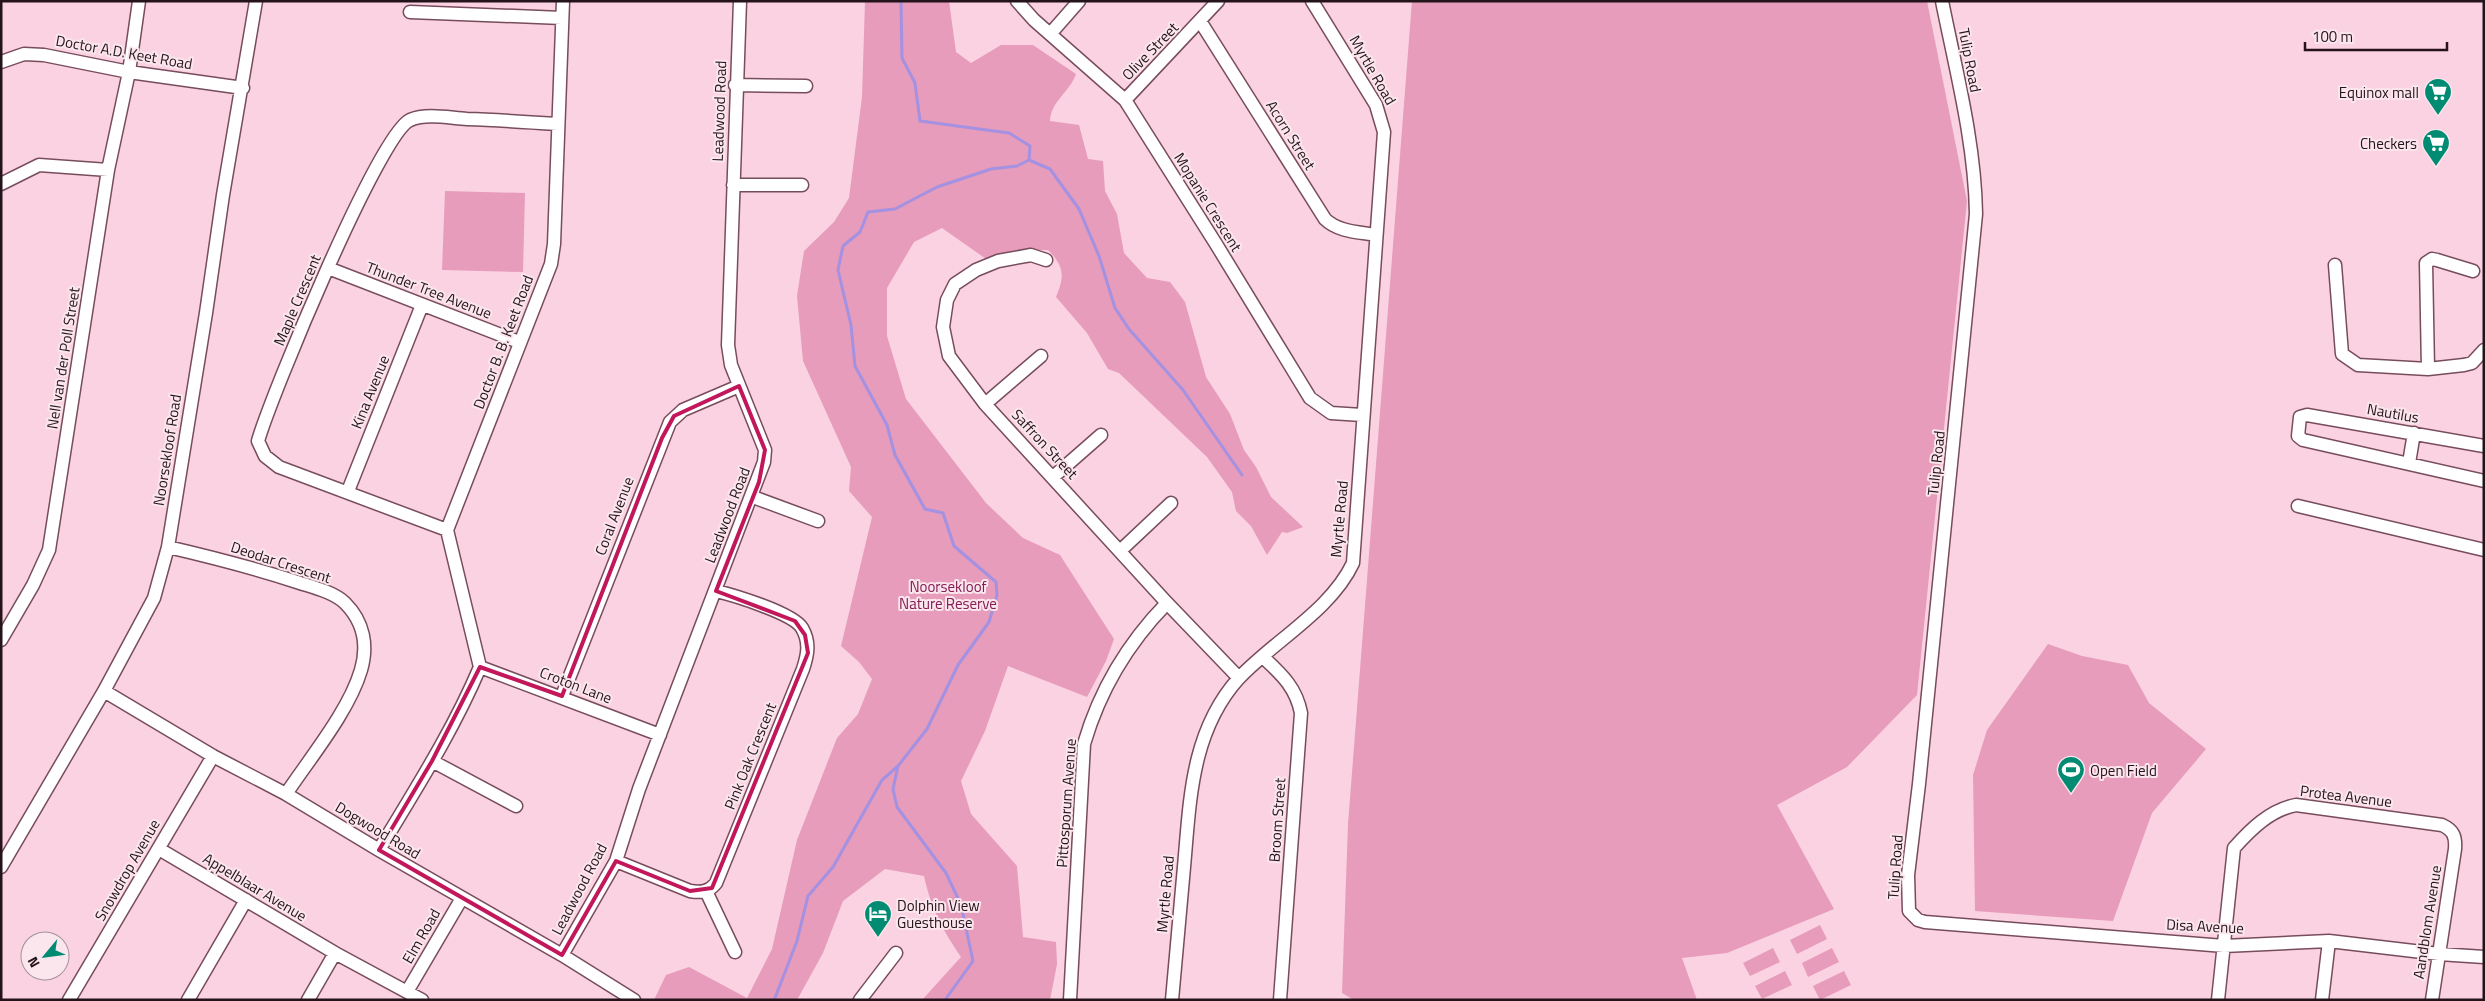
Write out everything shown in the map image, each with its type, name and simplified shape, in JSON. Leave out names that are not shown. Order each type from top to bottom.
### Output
[{"type":"street","name":"Nell van der Poll Street","points":[[1,640],[33,585],[49,550],[108,170],[129,72],[139,1]]},
{"type":"street","name":"Noorsekloof Road","points":[[1,867],[104,691],[154,598],[168,547],[205,322],[223,195],[243,88],[256,1]]},
{"type":"street","name":"Doctor B. B. Keet Road","points":[[447,530],[551,264],[554,244],[563,1]]},
{"type":"street","name":"Leadwood Road","points":[[562,955],[616,861],[639,789],[764,462],[765,450],[738,386],[731,365],[728,345],[735,85],[740,1]]},
{"type":"street","name":"Mopanie Crescent","points":[[1017,1],[1028,15],[1051,33],[1125,100],[1216,244],[1305,392],[1316,404],[1331,413],[1362,415]]},
{"type":"street","points":[[1051,33],[1079,1]]},
{"type":"street","name":"Olive Street","points":[[1125,100],[1218,1]]},
{"type":"street","name":"Myrtle Road","points":[[1172,1000],[1192,779],[1201,743],[1217,708],[1239,678],[1339,587],[1353,563],[1384,124],[1376,105],[1312,1]]},
{"type":"street","name":"Tulip Road","points":[[1924,922],[1918,920],[1909,911],[1908,875],[1920,777],[1976,214],[1976,187],[1945,2]]},
{"type":"street","points":[[410,12],[562,18]]},
{"type":"street","name":"Acorn Street","points":[[1200,21],[1325,220],[1332,226],[1341,229],[1376,235]]},
{"type":"street","name":"Doctor A.D. Keet Road","points":[[1,62],[24,54],[44,54],[129,72],[243,88]]},
{"type":"street","points":[[735,85],[806,86]]},
{"type":"street","name":"Maple Crescent","points":[[447,530],[272,463],[259,449],[258,441],[328,268],[390,143],[405,124],[416,119],[432,117],[558,124]]},
{"type":"street","points":[[1,184],[39,165],[108,170]]},
{"type":"street","points":[[732,186],[802,185]]},
{"type":"street","name":"Saffron Street","points":[[1046,260],[1031,255],[998,261],[976,270],[955,284],[947,300],[943,327],[949,356],[985,404],[1121,550],[1167,603],[1239,678]]},
{"type":"street","points":[[2428,369],[2426,263],[2432,259],[2473,271]]},
{"type":"street","points":[[2335,266],[2342,354],[2358,365],[2428,369],[2464,365],[2472,363],[2484,350]]},
{"type":"street","name":"Thunder Tree Avenue","points":[[328,268],[519,342]]},
{"type":"street","name":"Kina Avenue","points":[[348,491],[422,305]]},
{"type":"street","points":[[985,404],[1040,356]]},
{"type":"street","name":"Coral Avenue","points":[[562,696],[670,422],[682,410],[738,386]]},
{"type":"street","name":"Nautilus","points":[[2409,463],[2303,440],[2298,436],[2300,419],[2303,415],[2307,415],[2484,446]]},
{"type":"street","points":[[2414,434],[2409,463],[2484,481]]},
{"type":"street","points":[[1053,477],[1101,435]]},
{"type":"street","points":[[752,497],[818,521]]},
{"type":"street","points":[[1121,550],[1171,503]]},
{"type":"street","points":[[2298,506],[2484,550]]},
{"type":"street","points":[[379,850],[468,696],[480,667],[447,530]]},
{"type":"street","name":"Deodar Crescent","points":[[168,547],[245,565],[319,589],[344,602],[356,616],[364,635],[364,654],[360,672],[348,702],[286,794]]},
{"type":"street","name":"Pink Oak Crescent","points":[[706,891],[716,883],[803,670],[808,653],[805,634],[795,621],[749,600],[716,591]]},
{"type":"street","name":"Pittosporum Avenue","points":[[1070,1000],[1084,744],[1092,715],[1124,654],[1145,625],[1167,603]]},
{"type":"street","name":"Broom Street","points":[[1263,657],[1286,679],[1295,692],[1301,713],[1280,1000]]},
{"type":"street","name":"Croton Lane","points":[[480,667],[562,696],[660,735]]},
{"type":"street","name":"Dogwood Road","points":[[104,691],[213,756],[286,794],[379,850],[562,955],[634,1000]]},
{"type":"street","name":"Snowdrop Avenue","points":[[69,1000],[213,756]]},
{"type":"street","points":[[432,761],[516,806]]},
{"type":"street","name":"Protea Avenue","points":[[2218,1000],[2234,848],[2265,818],[2284,807],[2308,806],[2442,825],[2453,832],[2456,849]]},
{"type":"street","name":"Appelblaar Avenue","points":[[159,849],[335,953],[408,990],[422,1000]]},
{"type":"street","name":"Aandblom Avenue","points":[[2432,1000],[2456,849]]},
{"type":"street","points":[[616,861],[690,891],[706,891],[735,952]]},
{"type":"street","name":"Elm Road","points":[[408,990],[462,898]]},
{"type":"street","points":[[188,1000],[246,900]]},
{"type":"street","name":"Disa Avenue","points":[[1924,922],[2224,946],[2329,942],[2484,957]]},
{"type":"street","points":[[2322,1000],[2329,942]]},
{"type":"street","points":[[308,1000],[335,953]]},
{"type":"street","points":[[860,1000],[896,953]]},
{"type":"highlighted area","points":[[739,386],[765,450],[759,482],[716,591],[795,621],[805,635],[808,653],[712,888],[690,891],[616,861],[562,955],[379,850],[432,761],[480,667],[562,696],[662,438],[674,416]]},
{"type":"green space","name":"Noorsekloof Nature Reserve","points":[[865,1],[949,1],[956,52],[971,63],[1001,45],[1033,45],[1076,74],[1069,87],[1057,102],[1050,121],[1079,125],[1088,159],[1103,161],[1105,191],[1117,214],[1124,253],[1147,278],[1170,282],[1185,302],[1206,377],[1230,414],[1244,450],[1256,467],[1271,497],[1303,527],[1287,533],[1282,532],[1267,555],[1251,526],[1236,511],[1232,492],[1207,457],[1119,373],[1108,369],[1087,333],[1056,297],[1062,277],[1060,266],[1048,250],[1029,250],[989,261],[942,228],[914,242],[887,288],[887,336],[906,399],[986,503],[1023,538],[1060,555],[1114,639],[1106,661],[1087,697],[1008,666],[985,731],[961,781],[971,814],[1017,866],[1023,937],[1056,942],[1057,964],[1050,1000],[922,1000],[961,957],[938,918],[924,876],[885,869],[843,901],[823,953],[797,1000],[654,1000],[666,975],[689,967],[747,998],[772,949],[797,840],[837,738],[858,714],[872,679],[859,662],[841,646],[872,517],[849,491],[851,467],[803,361],[797,296],[804,251],[834,222],[849,198],[862,97]]},
{"type":"green space","points":[[1412,1],[1927,1],[1967,201],[1917,695],[1847,767],[1777,805],[1834,909],[1727,953],[1682,958],[1697,1000],[1354,1000],[1342,993],[1348,824]]},
{"type":"green space","points":[[445,191],[525,193],[523,272],[442,270]]},
{"type":"green space","name":"Open Field","points":[[2048,644],[2082,656],[2128,665],[2149,703],[2206,749],[2152,813],[2113,921],[1975,911],[1973,775],[1987,730]]},
{"type":"green space","points":[[1820,925],[1827,939],[1797,954],[1790,940]]},
{"type":"green space","points":[[1773,948],[1780,962],[1750,976],[1743,963]]},
{"type":"green space","points":[[1832,948],[1839,962],[1808,977],[1802,963]]},
{"type":"green space","points":[[1785,971],[1792,985],[1762,999],[1755,986]]},
{"type":"green space","points":[[1844,971],[1851,985],[1820,1000],[1813,986]]},
{"type":"waterway","points":[[901,1],[902,58],[915,83],[920,121],[1009,133],[1030,146],[1029,160],[1017,166],[991,169],[937,187],[895,209],[868,212],[860,232],[843,246],[838,270],[851,325],[855,366],[887,425],[895,455],[925,509],[943,513],[954,546],[996,582],[997,595],[989,622],[958,665],[927,729],[898,766],[893,789],[897,807],[946,873],[961,905],[973,961],[945,1000]]},
{"type":"waterway","points":[[1029,160],[1050,169],[1079,209],[1099,256],[1115,308],[1129,329],[1183,390],[1242,475]]},
{"type":"waterway","points":[[775,998],[797,941],[808,896],[833,867],[882,780],[898,766]]},
{"type":"place","name":"Equinox mall","points":[[2438,116]]},
{"type":"place","name":"Checkers","points":[[2436,167]]},
{"type":"place","name":"Open Field","points":[[2071,794]]},
{"type":"place","name":"Dolphin View Guesthouse","points":[[878,938]]}]
